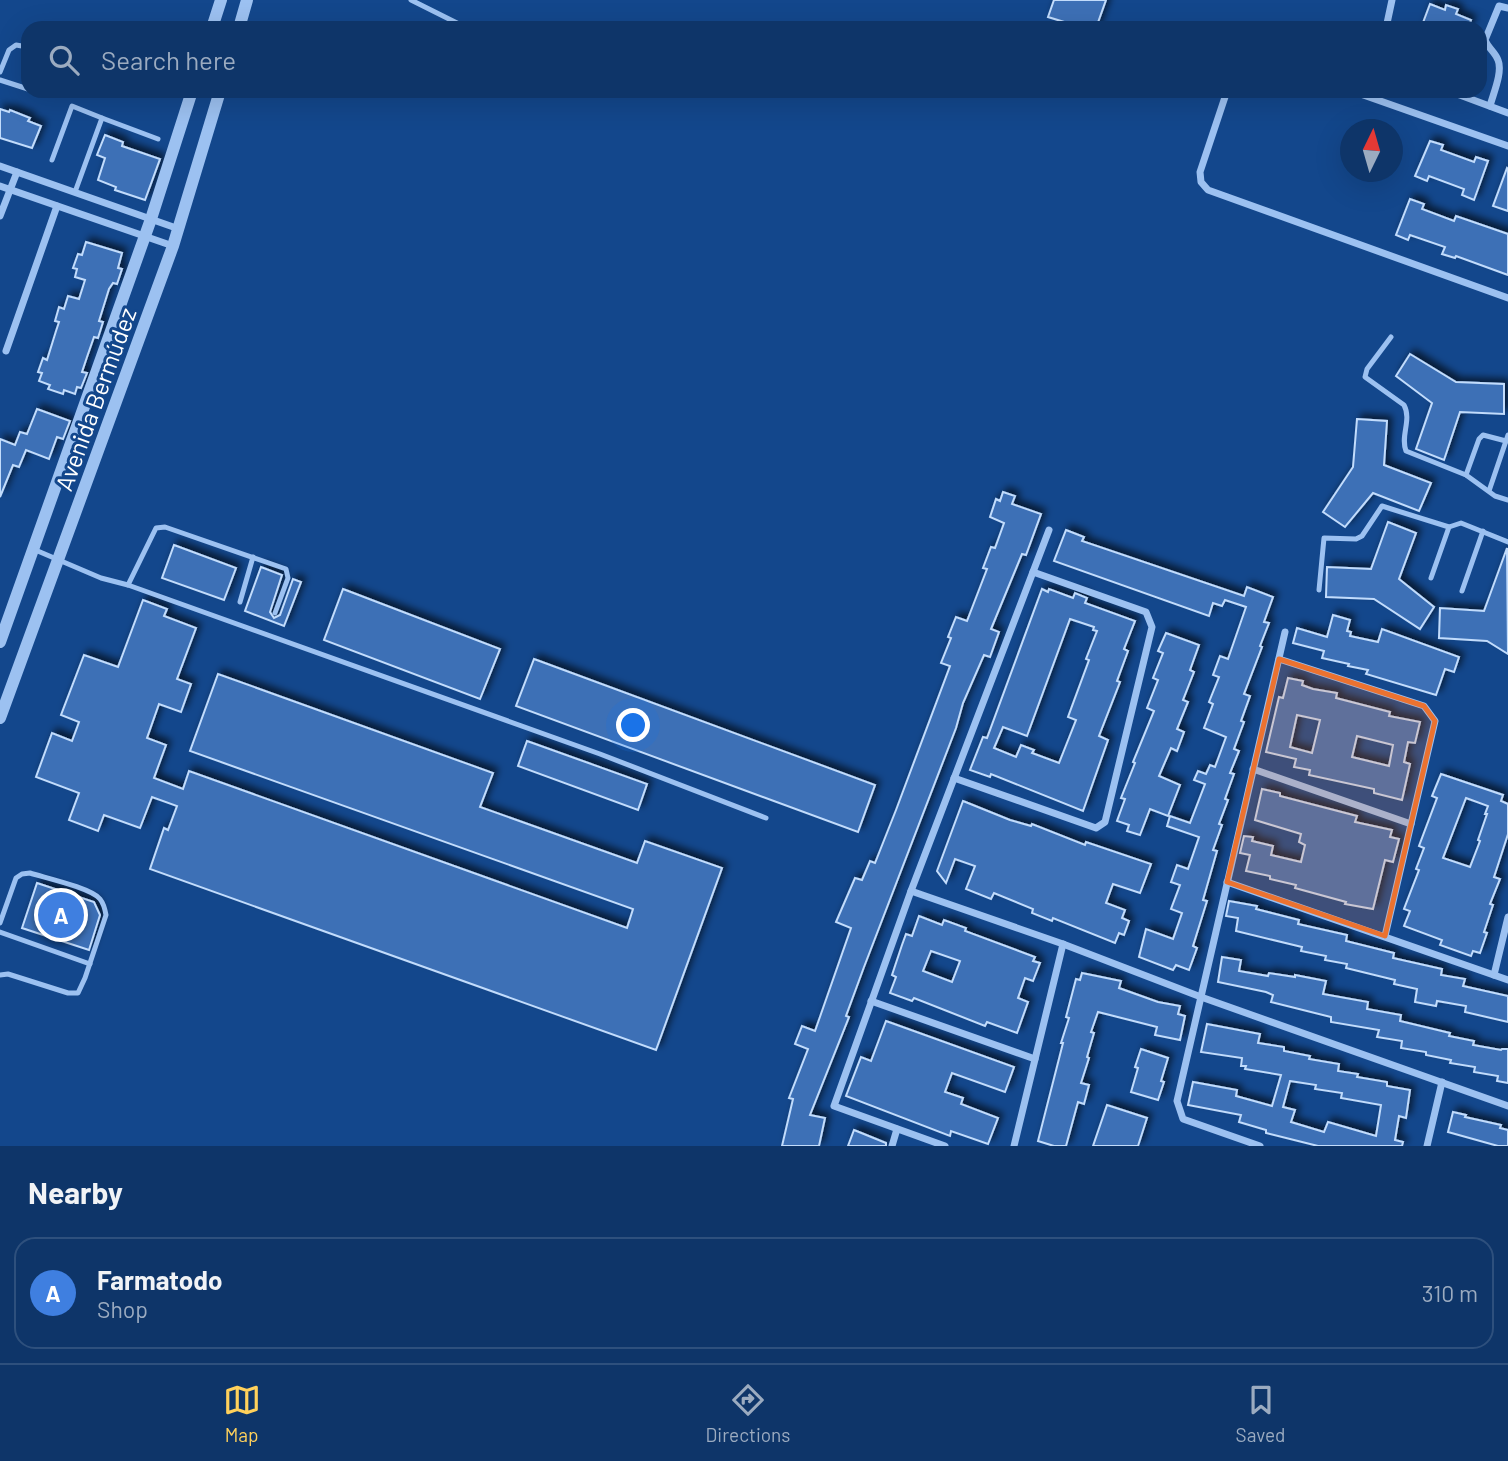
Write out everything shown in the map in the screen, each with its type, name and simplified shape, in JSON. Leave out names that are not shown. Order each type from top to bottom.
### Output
[{"type":"street","points":[[214,21],[221,0]]},
{"type":"street","points":[[241,21],[247,0]]},
{"type":"street","points":[[1388,21],[1392,0]]},
{"type":"street","points":[[1487,35],[1499,6],[1508,9]]},
{"type":"street","points":[[1487,45],[1497,58],[1499,67],[1490,106]]},
{"type":"street","name":"Avenida Bermúdez","points":[[0,642],[151,219],[190,98]]},
{"type":"street","name":"Avenida Bermúdez","points":[[0,718],[179,229],[218,98]]},
{"type":"street","points":[[1225,98],[1200,173],[1208,190],[1508,298]]},
{"type":"street","points":[[1382,98],[1508,146]]},
{"type":"street","points":[[1468,98],[1508,113]]},
{"type":"street","points":[[0,166],[179,229]]},
{"type":"street","points":[[0,216],[17,172]]},
{"type":"street","points":[[0,186],[173,246]]},
{"type":"street","points":[[6,351],[57,206]]},
{"type":"street","points":[[945,1146],[834,1106],[911,891],[1049,530]]},
{"type":"street","points":[[954,778],[1097,828],[1105,822],[1152,627],[1146,612],[1033,572]]},
{"type":"street","points":[[1260,1146],[1183,1119],[1177,1101],[1284,632]]},
{"type":"street","points":[[1279,659],[1424,706],[1435,721],[1385,936]]},
{"type":"street","points":[[1253,769],[1411,824]]},
{"type":"street","points":[[1227,882],[1508,981]]},
{"type":"street","points":[[911,891],[1508,1105]]},
{"type":"street","points":[[1494,975],[1508,917]]},
{"type":"street","points":[[1014,1146],[1063,944]]},
{"type":"street","points":[[871,1001],[1035,1059]]},
{"type":"street","points":[[1427,1146],[1442,1082]]},
{"type":"street","points":[[892,1146],[897,1129]]},
{"type":"lane","points":[[411,0],[453,21]]},
{"type":"lane","points":[[0,72],[9,50],[16,45],[21,46]]},
{"type":"lane","points":[[0,80],[21,87]]},
{"type":"lane","points":[[52,160],[72,106],[158,139]]},
{"type":"lane","points":[[75,192],[102,118]]},
{"type":"lane","points":[[1391,337],[1367,369],[1365,377],[1404,405],[1408,412],[1404,444],[1406,451],[1466,475],[1508,500]]},
{"type":"lane","points":[[1466,475],[1479,439],[1483,435],[1507,438],[1489,491]]},
{"type":"lane","points":[[1319,590],[1324,538],[1356,539],[1363,536],[1382,506],[1449,527],[1461,523],[1508,541]]},
{"type":"lane","points":[[128,584],[156,528],[165,527],[288,571],[275,613]]},
{"type":"lane","points":[[1431,578],[1449,527]]},
{"type":"lane","points":[[1462,591],[1483,531]]},
{"type":"lane","points":[[33,549],[100,578],[128,584],[600,754],[766,818]]},
{"type":"lane","points":[[240,602],[253,558]]},
{"type":"lane","points":[[0,923],[16,878],[30,873],[99,897],[106,915],[81,990],[75,994],[8,974],[0,976]]},
{"type":"lane","points":[[0,932],[90,964]]},
{"type":"highlighted area","points":[[1279,659],[1424,706],[1435,721],[1385,936],[1227,882]]},
{"type":"building","points":[[1054,0],[1106,0],[1098,21],[1061,21],[1048,17]]},
{"type":"building","points":[[1430,4],[1445,10],[1446,5],[1458,9],[1456,14],[1471,20],[1471,21],[1424,21]]},
{"type":"building","points":[[0,109],[30,118],[28,121],[41,126],[32,148],[0,138]]},
{"type":"building","points":[[105,135],[123,142],[122,146],[160,159],[145,200],[115,190],[116,187],[98,180],[105,158],[97,155]]},
{"type":"building","points":[[1430,141],[1443,145],[1441,150],[1474,162],[1476,157],[1488,161],[1474,200],[1462,195],[1464,189],[1429,176],[1427,181],[1415,176]]},
{"type":"building","points":[[1508,169],[1508,211],[1493,206]]},
{"type":"building","points":[[1410,199],[1424,204],[1422,209],[1454,221],[1456,216],[1508,234],[1508,275],[1456,256],[1455,258],[1442,254],[1445,247],[1410,235],[1408,240],[1396,235]]},
{"type":"building","points":[[86,242],[122,253],[118,268],[122,269],[117,284],[113,283],[109,289],[99,321],[103,322],[98,338],[94,337],[82,372],[87,373],[81,388],[77,387],[75,394],[64,390],[63,394],[48,389],[50,385],[39,381],[42,373],[38,372],[43,358],[47,360],[59,322],[55,321],[59,307],[64,309],[68,296],[79,299],[85,280],[75,277],[77,269],[73,268],[78,254],[82,255]]},
{"type":"building","points":[[1410,354],[1456,382],[1504,384],[1504,414],[1460,412],[1444,460],[1416,449],[1432,403],[1396,376]]},
{"type":"building","points":[[37,409],[70,421],[63,439],[57,437],[49,459],[26,450],[19,467],[13,465],[0,497],[0,439],[15,445],[20,432],[27,434]]},
{"type":"building","points":[[1357,419],[1387,421],[1384,465],[1431,483],[1419,511],[1373,493],[1345,527],[1323,512],[1353,467]]},
{"type":"building","points":[[1003,492],[1015,496],[1012,504],[1041,514],[1026,555],[1022,554],[991,629],[999,632],[990,657],[984,655],[963,703],[956,728],[846,1016],[849,1017],[810,1115],[825,1118],[819,1146],[782,1146],[793,1099],[789,1098],[808,1049],[795,1044],[802,1026],[815,1031],[851,928],[836,922],[855,878],[862,880],[870,861],[875,863],[896,810],[950,666],[941,663],[951,638],[948,637],[956,617],[967,621],[987,569],[983,568],[991,547],[995,548],[1004,523],[990,517],[996,499],[1000,501]]},
{"type":"building","points":[[1388,522],[1416,533],[1399,579],[1434,607],[1420,629],[1374,599],[1326,597],[1327,567],[1371,569]]},
{"type":"building","points":[[1066,530],[1084,537],[1082,541],[1244,596],[1247,587],[1273,597],[1264,622],[1269,623],[1260,646],[1262,647],[1244,694],[1250,696],[1234,749],[1239,751],[1230,773],[1234,774],[1213,850],[1217,851],[1203,900],[1207,901],[1193,946],[1197,948],[1189,970],[1176,965],[1173,970],[1139,957],[1146,929],[1173,939],[1182,913],[1171,909],[1180,885],[1171,882],[1177,865],[1188,869],[1199,837],[1167,826],[1170,816],[1190,823],[1205,784],[1194,780],[1198,771],[1206,774],[1210,765],[1215,767],[1226,737],[1204,728],[1213,704],[1209,702],[1219,677],[1213,675],[1220,656],[1228,659],[1246,607],[1225,600],[1222,606],[1213,603],[1209,616],[1054,561]]},
{"type":"building","points":[[174,545],[236,568],[224,600],[162,578]]},
{"type":"building","points":[[1507,548],[1508,654],[1487,641],[1439,638],[1440,608],[1484,611]]},
{"type":"building","points":[[261,567],[282,575],[270,612],[274,618],[280,615],[293,579],[301,582],[284,626],[245,611]]},
{"type":"building","points":[[343,589],[500,649],[480,699],[324,640]]},
{"type":"building","points":[[1042,589],[1073,598],[1075,593],[1087,598],[1085,603],[1135,621],[1124,649],[1128,651],[1117,681],[1120,682],[1099,736],[1108,740],[1083,811],[991,774],[990,777],[970,770],[983,737],[987,738]],"holes":[[[1070,619],[1094,627],[1093,630],[1097,631],[1086,659],[1089,660],[1068,717],[1076,720],[1059,763],[1032,753],[1034,750],[1021,745],[1016,757],[994,748],[1003,727],[1027,736]]]},
{"type":"building","points":[[143,600],[167,609],[164,616],[196,628],[177,679],[191,684],[181,712],[159,704],[147,738],[166,745],[154,778],[183,789],[189,771],[627,928],[633,909],[190,751],[218,674],[493,773],[480,807],[637,863],[645,841],[722,868],[656,1050],[150,869],[164,828],[168,830],[177,806],[152,797],[140,828],[104,815],[98,831],[69,820],[79,793],[36,777],[52,733],[72,741],[79,722],[61,715],[84,655],[118,667]]},
{"type":"building","points":[[1333,615],[1350,620],[1347,631],[1351,632],[1350,636],[1378,642],[1382,629],[1459,657],[1454,672],[1445,669],[1436,695],[1366,674],[1368,670],[1322,658],[1324,651],[1293,643],[1297,628],[1327,637]]},
{"type":"building","points":[[1166,633],[1199,645],[1190,670],[1194,672],[1183,700],[1188,702],[1177,729],[1184,732],[1177,751],[1171,748],[1159,776],[1180,785],[1168,816],[1150,809],[1140,835],[1127,831],[1129,825],[1117,821],[1125,799],[1121,798],[1135,763],[1133,762],[1154,711],[1147,708],[1158,680],[1153,678],[1163,653],[1158,651]]},
{"type":"building","points":[[534,659],[875,785],[858,832],[516,706]]},
{"type":"building","points":[[1288,678],[1303,681],[1302,685],[1313,689],[1337,693],[1336,698],[1390,712],[1389,716],[1420,722],[1415,743],[1408,742],[1404,762],[1410,764],[1402,800],[1374,793],[1374,789],[1309,775],[1310,770],[1294,767],[1296,759],[1266,752],[1279,697],[1283,698]],"holes":[[[1297,715],[1320,720],[1312,753],[1290,747]],[[1357,736],[1393,745],[1389,766],[1352,757]]]},
{"type":"building","points":[[527,741],[647,784],[638,810],[518,766]]},
{"type":"building","points":[[1441,774],[1503,795],[1501,801],[1508,804],[1508,834],[1494,877],[1500,879],[1490,904],[1493,905],[1484,932],[1487,933],[1480,953],[1473,951],[1471,956],[1440,945],[1442,940],[1404,926],[1410,911],[1404,909],[1419,870],[1416,869],[1424,848],[1419,846],[1437,798],[1432,796]],"holes":[[[1466,798],[1488,806],[1478,840],[1480,841],[1470,867],[1443,858]]]},
{"type":"building","points":[[1262,789],[1357,816],[1355,822],[1392,830],[1390,837],[1399,839],[1393,862],[1385,860],[1373,909],[1345,904],[1346,902],[1295,888],[1296,885],[1270,879],[1270,876],[1246,871],[1250,855],[1240,853],[1244,836],[1253,837],[1252,841],[1273,846],[1271,855],[1301,862],[1305,845],[1299,842],[1301,834],[1255,820]]},
{"type":"building","points":[[963,801],[1010,820],[1031,826],[1032,824],[1085,845],[1086,842],[1151,864],[1140,893],[1113,884],[1106,903],[1125,910],[1122,918],[1129,921],[1124,935],[1119,933],[1115,943],[1053,918],[1052,921],[1032,913],[1033,909],[994,893],[991,899],[966,889],[975,866],[955,859],[946,883],[937,871]]},
{"type":"building","points":[[37,883],[94,902],[100,915],[89,950],[22,928]]},
{"type":"building","points":[[1229,901],[1257,906],[1256,909],[1299,920],[1298,924],[1347,935],[1346,941],[1394,953],[1393,958],[1442,969],[1441,975],[1465,979],[1463,986],[1508,996],[1508,1022],[1465,1012],[1466,1006],[1437,1001],[1436,1006],[1415,1002],[1417,989],[1394,984],[1395,980],[1346,968],[1347,964],[1325,960],[1326,956],[1301,951],[1302,947],[1236,931],[1238,918],[1226,916]]},
{"type":"building","points":[[919,916],[942,925],[944,920],[966,928],[965,931],[1035,957],[1033,961],[1040,963],[1033,981],[1025,978],[1018,998],[1028,1002],[1017,1033],[987,1022],[985,1026],[914,998],[912,1001],[890,993],[896,977],[892,975],[906,934],[912,936]],"holes":[[[931,951],[960,961],[952,982],[923,971]]]},
{"type":"building","points":[[1222,957],[1241,960],[1239,971],[1268,976],[1269,973],[1295,975],[1326,981],[1323,994],[1368,1002],[1367,1009],[1401,1015],[1400,1021],[1450,1033],[1449,1036],[1474,1041],[1473,1045],[1508,1049],[1508,1083],[1497,1081],[1498,1076],[1474,1072],[1475,1067],[1450,1063],[1451,1060],[1426,1055],[1426,1052],[1401,1048],[1402,1041],[1377,1037],[1379,1030],[1331,1022],[1331,1017],[1271,1002],[1273,995],[1266,992],[1218,982]]},
{"type":"building","points":[[1082,973],[1121,981],[1119,988],[1158,1002],[1180,1006],[1178,1014],[1185,1016],[1180,1040],[1155,1035],[1157,1027],[1098,1012],[1091,1032],[1094,1033],[1081,1083],[1089,1085],[1084,1104],[1078,1102],[1066,1146],[1054,1146],[1038,1141],[1069,1018],[1066,1017],[1076,979],[1080,980]]},
{"type":"building","points":[[886,1021],[1014,1067],[1005,1092],[952,1073],[945,1092],[963,1098],[961,1104],[998,1118],[988,1144],[951,1131],[950,1136],[846,1096],[861,1057],[871,1061]]},
{"type":"building","points":[[1207,1024],[1260,1034],[1258,1043],[1284,1047],[1284,1051],[1310,1056],[1309,1059],[1339,1064],[1338,1071],[1358,1074],[1357,1077],[1387,1082],[1387,1086],[1410,1090],[1406,1118],[1399,1116],[1395,1140],[1403,1142],[1402,1146],[1318,1146],[1266,1133],[1266,1130],[1239,1122],[1241,1115],[1188,1105],[1193,1082],[1237,1090],[1236,1096],[1272,1106],[1281,1075],[1245,1069],[1246,1066],[1241,1066],[1242,1058],[1201,1052]],"holes":[[[1290,1081],[1316,1085],[1315,1089],[1342,1093],[1341,1098],[1381,1105],[1376,1136],[1328,1122],[1324,1132],[1291,1122],[1295,1110],[1283,1107]]]},
{"type":"building","points":[[1141,1049],[1168,1058],[1158,1100],[1131,1092]]},
{"type":"building","points":[[1107,1105],[1147,1118],[1138,1146],[1093,1146]]},
{"type":"building","points":[[1453,1112],[1501,1125],[1500,1128],[1508,1130],[1508,1146],[1498,1146],[1448,1132]]},
{"type":"building","points":[[854,1130],[886,1143],[886,1146],[848,1146]]},
{"type":"place","name":"Farmatodo","points":[[61,915]]}]
